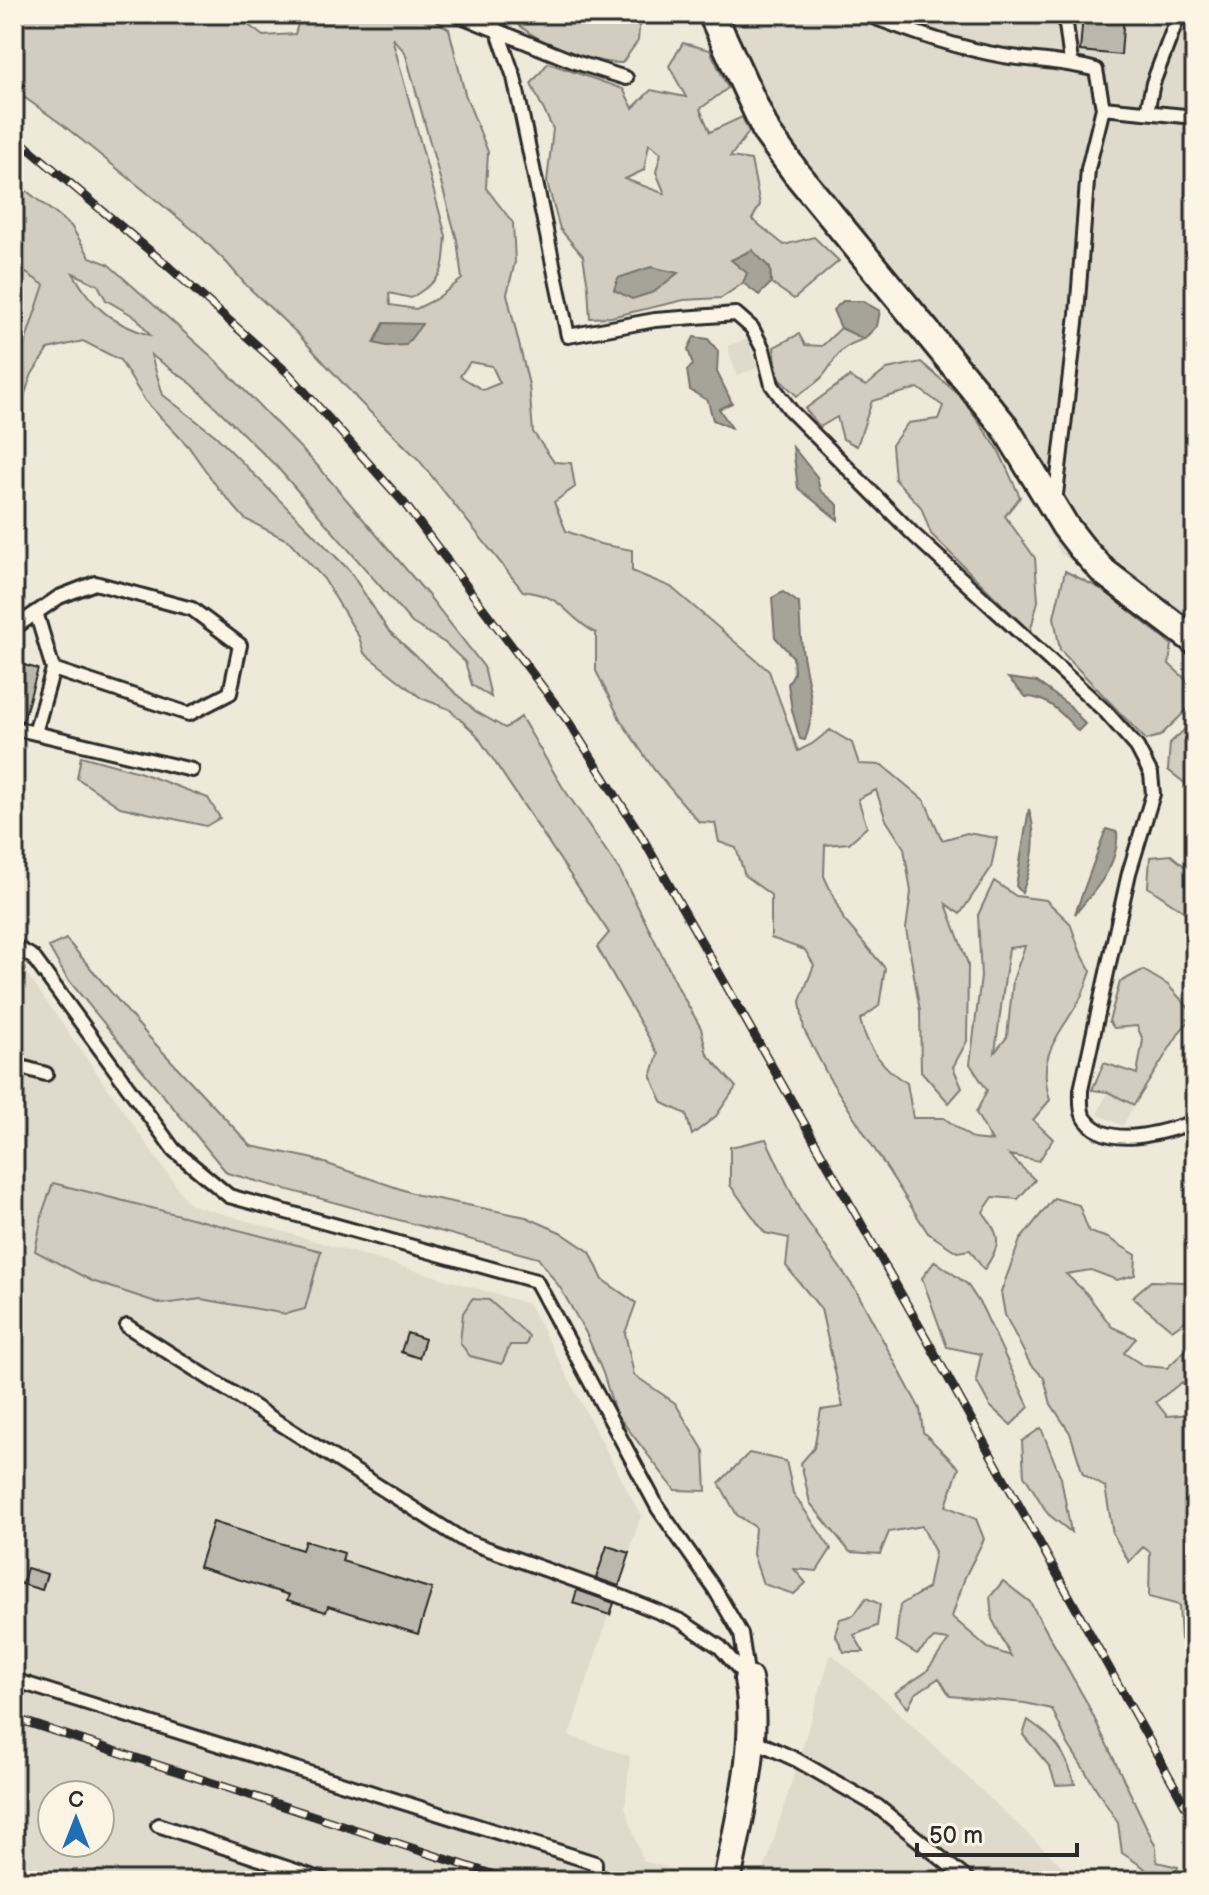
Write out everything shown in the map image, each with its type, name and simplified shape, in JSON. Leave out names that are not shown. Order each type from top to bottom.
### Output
[{"type":"street","points":[[712,14],[767,133],[797,174],[1005,427],[1065,526],[1104,572],[1195,641]]},
{"type":"street","points":[[727,1881],[751,1739],[753,1705],[748,1679]]},
{"type":"lane","points":[[456,14],[575,62],[626,78]]},
{"type":"lane","points":[[486,14],[498,32],[514,77],[568,336],[655,320],[736,314],[752,328],[763,349],[772,385],[791,411],[913,534],[1106,712],[1137,747],[1151,774],[1153,794],[1129,873],[1081,1090],[1082,1113],[1096,1129],[1112,1137],[1144,1135],[1195,1122]]},
{"type":"lane","points":[[865,14],[938,41],[1004,56],[1071,62],[1096,70],[1103,108],[1088,169],[1077,314],[1055,506]]},
{"type":"lane","points":[[1059,14],[1066,24],[1071,62]]},
{"type":"lane","points":[[1147,112],[1153,83],[1179,14]]},
{"type":"lane","points":[[1103,108],[1195,117]]},
{"type":"lane","points":[[14,628],[59,597],[95,583],[192,609],[240,645],[230,693],[189,714],[53,669]]},
{"type":"lane","points":[[35,733],[53,669],[36,612]]},
{"type":"lane","points":[[14,728],[192,770]]},
{"type":"lane","points":[[14,946],[33,957],[174,1150],[229,1196],[536,1281],[658,1508],[714,1588],[741,1634],[748,1679]]},
{"type":"lane","points":[[14,1065],[46,1074]]},
{"type":"lane","points":[[127,1326],[463,1540],[681,1621],[720,1647],[748,1679]]},
{"type":"lane","points":[[14,1680],[595,1863],[595,1881]]},
{"type":"lane","points":[[751,1739],[797,1760],[877,1806],[969,1881]]},
{"type":"lane","points":[[158,1825],[326,1881]]},
{"type":"shaded area","points":[[14,14],[194,14],[207,21],[202,14],[234,14],[263,36],[295,34],[298,24],[285,14],[425,14],[449,29],[465,94],[488,152],[486,188],[513,223],[515,262],[507,294],[529,385],[533,432],[554,462],[571,463],[575,487],[554,502],[566,531],[600,544],[632,550],[632,571],[671,587],[769,671],[798,751],[830,730],[852,743],[859,764],[882,765],[925,801],[942,840],[967,833],[997,838],[991,868],[960,914],[946,904],[968,964],[967,1041],[953,1067],[962,1088],[949,1103],[921,1071],[920,1011],[906,929],[911,892],[904,848],[886,820],[876,790],[858,799],[867,827],[849,843],[825,845],[824,876],[844,920],[885,968],[879,1006],[860,1020],[863,1030],[884,1064],[907,1083],[913,1118],[944,1118],[973,1139],[992,1141],[976,1113],[987,1090],[970,1064],[981,977],[978,915],[994,881],[1016,896],[1046,900],[1070,923],[1091,971],[1081,998],[1050,1050],[1046,1072],[1050,1100],[1033,1120],[1053,1139],[1039,1161],[1009,1155],[1035,1180],[1018,1199],[993,1197],[983,1212],[994,1228],[997,1241],[984,1270],[970,1250],[957,1252],[928,1233],[828,1076],[804,1030],[800,1001],[814,965],[805,950],[771,938],[771,895],[745,876],[736,848],[719,842],[715,823],[699,822],[655,771],[621,721],[596,671],[596,633],[557,602],[523,591],[418,459],[197,233],[63,125],[14,90]],"holes":[[[392,38],[405,52],[457,240],[462,279],[436,299],[416,309],[390,305],[389,293],[411,298],[430,285],[440,274],[446,236]],[[470,362],[492,366],[500,383],[483,390],[460,376]],[[1025,946],[1013,980],[1007,1037],[995,1052],[1009,948]]]},
{"type":"shaded area","points":[[509,14],[640,14],[638,41],[622,63],[594,59],[545,41],[518,24]]},
{"type":"shaded area","points":[[693,14],[1195,14],[1195,655],[1060,553],[1013,464],[758,151]]},
{"type":"shaded area","points":[[683,43],[710,50],[728,88],[700,109],[710,132],[742,117],[749,132],[730,157],[751,160],[760,205],[752,219],[784,245],[814,237],[839,261],[794,299],[771,283],[770,268],[732,260],[748,273],[743,283],[721,298],[684,300],[611,317],[590,318],[583,256],[560,229],[547,182],[553,129],[531,84],[548,63],[623,89],[633,108],[651,90],[686,97],[669,66]],"holes":[[[649,144],[661,153],[656,172],[665,194],[625,179],[644,170]]]},
{"type":"shaded area","points":[[14,181],[71,226],[90,257],[108,264],[212,357],[316,464],[428,595],[484,667],[491,697],[472,685],[465,662],[445,643],[412,623],[277,467],[192,384],[151,355],[163,395],[216,436],[349,570],[388,630],[475,711],[505,728],[521,717],[562,786],[620,871],[701,1028],[707,1054],[736,1087],[716,1116],[692,1135],[686,1114],[663,1103],[651,1077],[658,1054],[597,947],[609,933],[476,734],[449,709],[421,698],[364,653],[359,637],[324,579],[289,541],[245,519],[188,446],[145,401],[120,360],[83,341],[48,349],[32,374],[14,424],[14,376],[44,285],[14,265]],"holes":[[[73,273],[98,285],[106,300],[137,318],[150,335],[104,313]]]},
{"type":"shaded area","points":[[752,250],[770,268],[771,283],[759,295],[743,283],[747,273],[731,260]]},
{"type":"shaded area","points":[[14,265],[44,285],[14,376]]},
{"type":"shaded area","points":[[651,267],[678,273],[654,292],[632,299],[614,290],[618,278]]},
{"type":"shaded area","points":[[843,301],[862,301],[880,311],[877,326],[864,339],[841,328],[833,310]]},
{"type":"shaded area","points":[[384,323],[422,324],[406,345],[386,346],[374,343]]},
{"type":"shaded area","points":[[841,328],[864,339],[843,349],[820,379],[797,396],[778,378],[774,347],[799,334],[805,345],[822,346]]},
{"type":"shaded area","points":[[694,337],[708,339],[718,351],[717,372],[732,403],[719,409],[732,428],[713,420],[708,401],[690,390],[687,370],[693,365],[688,349]]},
{"type":"shaded area","points":[[748,339],[758,368],[737,375],[727,346]]},
{"type":"shaded area","points":[[921,362],[959,395],[998,449],[1020,497],[1005,516],[1035,558],[1038,601],[1030,632],[931,534],[921,507],[895,479],[892,445],[908,423],[938,419],[943,406],[918,388],[872,401],[857,446],[843,439],[837,417],[820,427],[805,409],[849,377],[866,386],[887,369]]},
{"type":"shaded area","points":[[793,447],[817,477],[820,490],[838,505],[838,520],[798,488]]},
{"type":"shaded area","points":[[1065,571],[1105,591],[1172,645],[1169,664],[1195,688],[1195,702],[1160,736],[1146,740],[1060,650],[1054,617]]},
{"type":"shaded area","points":[[783,592],[799,603],[811,705],[805,740],[800,739],[788,684],[794,673],[793,657],[775,637],[772,598]]},
{"type":"shaded area","points":[[1008,678],[1037,682],[1070,706],[1085,724],[1078,731],[1055,708],[1042,700],[1026,697]]},
{"type":"shaded area","points":[[1195,720],[1195,788],[1168,770],[1170,743]]},
{"type":"shaded area","points":[[81,756],[139,772],[208,798],[220,818],[206,826],[120,807],[77,778]]},
{"type":"shaded area","points":[[1029,809],[1033,851],[1022,893],[1016,886]]},
{"type":"shaded area","points":[[1106,829],[1117,832],[1117,844],[1110,866],[1075,914]]},
{"type":"shaded area","points":[[1171,855],[1195,875],[1195,925],[1192,917],[1148,887],[1150,857]]},
{"type":"shaded area","points":[[66,939],[148,1036],[251,1146],[310,1158],[418,1195],[526,1217],[560,1232],[590,1252],[603,1280],[636,1303],[625,1333],[634,1375],[675,1403],[704,1451],[706,1491],[675,1490],[615,1412],[586,1333],[561,1289],[538,1258],[227,1173],[66,977],[49,947]]},
{"type":"shaded area","points":[[14,970],[27,974],[189,1204],[529,1304],[641,1516],[569,1736],[630,1756],[625,1807],[643,1861],[679,1871],[676,1881],[14,1881]]},
{"type":"shaded area","points":[[1143,970],[1168,985],[1195,1015],[1181,1030],[1134,1105],[1108,1092],[1092,1090],[1104,1063],[1137,1074],[1143,1040],[1137,1026],[1114,1028],[1109,1021],[1120,982]]},
{"type":"shaded area","points":[[1108,1092],[1134,1105],[1123,1126],[1097,1114]]},
{"type":"shaded area","points":[[766,1139],[799,1209],[857,1292],[920,1409],[923,1432],[959,1468],[946,1506],[976,1519],[984,1539],[965,1577],[952,1617],[988,1648],[1011,1656],[992,1619],[990,1597],[1003,1581],[1030,1602],[1086,1701],[1156,1847],[1157,1862],[1178,1867],[1173,1881],[1157,1881],[1122,1853],[1118,1823],[1068,1744],[1052,1709],[1025,1703],[950,1696],[939,1678],[915,1694],[908,1708],[895,1693],[926,1672],[949,1640],[934,1638],[917,1654],[896,1641],[900,1605],[928,1588],[935,1552],[922,1526],[889,1532],[880,1554],[850,1552],[810,1503],[801,1463],[814,1448],[821,1410],[843,1407],[821,1309],[786,1266],[789,1238],[765,1233],[730,1185],[730,1147]]},
{"type":"shaded area","points":[[53,1183],[321,1251],[305,1309],[286,1314],[201,1299],[162,1304],[92,1281],[35,1251],[43,1211]]},
{"type":"shaded area","points":[[1054,1198],[1079,1205],[1089,1232],[1108,1238],[1136,1255],[1135,1275],[1117,1280],[1091,1270],[1066,1274],[1086,1293],[1112,1327],[1136,1338],[1124,1353],[1144,1366],[1167,1368],[1195,1341],[1195,1397],[1182,1382],[1156,1402],[1167,1416],[1192,1414],[1195,1401],[1195,1659],[1181,1639],[1179,1605],[1149,1597],[1150,1552],[1143,1547],[1129,1562],[1113,1534],[1105,1487],[1083,1474],[1070,1433],[1051,1404],[1044,1378],[1029,1362],[1005,1315],[1001,1292],[1020,1240]]},
{"type":"shaded area","points":[[935,1261],[967,1284],[982,1307],[1029,1407],[1011,1425],[990,1406],[976,1380],[981,1354],[947,1347],[922,1278]]},
{"type":"shaded area","points":[[1151,1281],[1184,1282],[1195,1291],[1195,1314],[1172,1330],[1132,1297]]},
{"type":"shaded area","points":[[472,1299],[489,1300],[529,1336],[526,1345],[510,1345],[502,1364],[470,1356],[460,1343],[463,1313]]},
{"type":"shaded area","points":[[1041,1428],[1061,1478],[1071,1532],[1048,1514],[1024,1475],[1022,1441]]},
{"type":"shaded area","points":[[749,1453],[786,1461],[793,1493],[831,1549],[817,1571],[794,1569],[806,1583],[794,1594],[763,1584],[753,1554],[755,1527],[737,1515],[719,1483]]},
{"type":"shaded area","points":[[866,1598],[880,1604],[877,1626],[854,1635],[864,1652],[844,1652],[835,1634],[840,1619],[854,1615]]},
{"type":"shaded area","points":[[831,1654],[885,1700],[1078,1881],[761,1881]]},
{"type":"shaded area","points":[[1028,1720],[1058,1747],[1075,1784],[1056,1785],[1050,1767],[1023,1735]]},
{"type":"building","points":[[1083,14],[1124,14],[1121,55],[1080,51]]},
{"type":"building","points":[[17,663],[38,669],[23,721],[14,719],[14,674]]},
{"type":"building","points":[[407,1333],[425,1339],[419,1358],[401,1352]]},
{"type":"building","points":[[213,1522],[302,1550],[305,1541],[344,1553],[342,1561],[432,1589],[418,1634],[328,1606],[326,1612],[287,1600],[289,1595],[199,1567]]},
{"type":"building","points":[[607,1546],[630,1553],[619,1586],[596,1578]]},
{"type":"building","points":[[27,1568],[47,1574],[42,1590],[22,1584]]},
{"type":"building","points":[[577,1590],[614,1603],[610,1615],[573,1603]]},
{"type":"railway","points":[[14,136],[289,374],[404,503],[568,721],[642,837],[930,1345],[1195,1823]]},
{"type":"railway","points":[[14,1718],[513,1881]]}]
